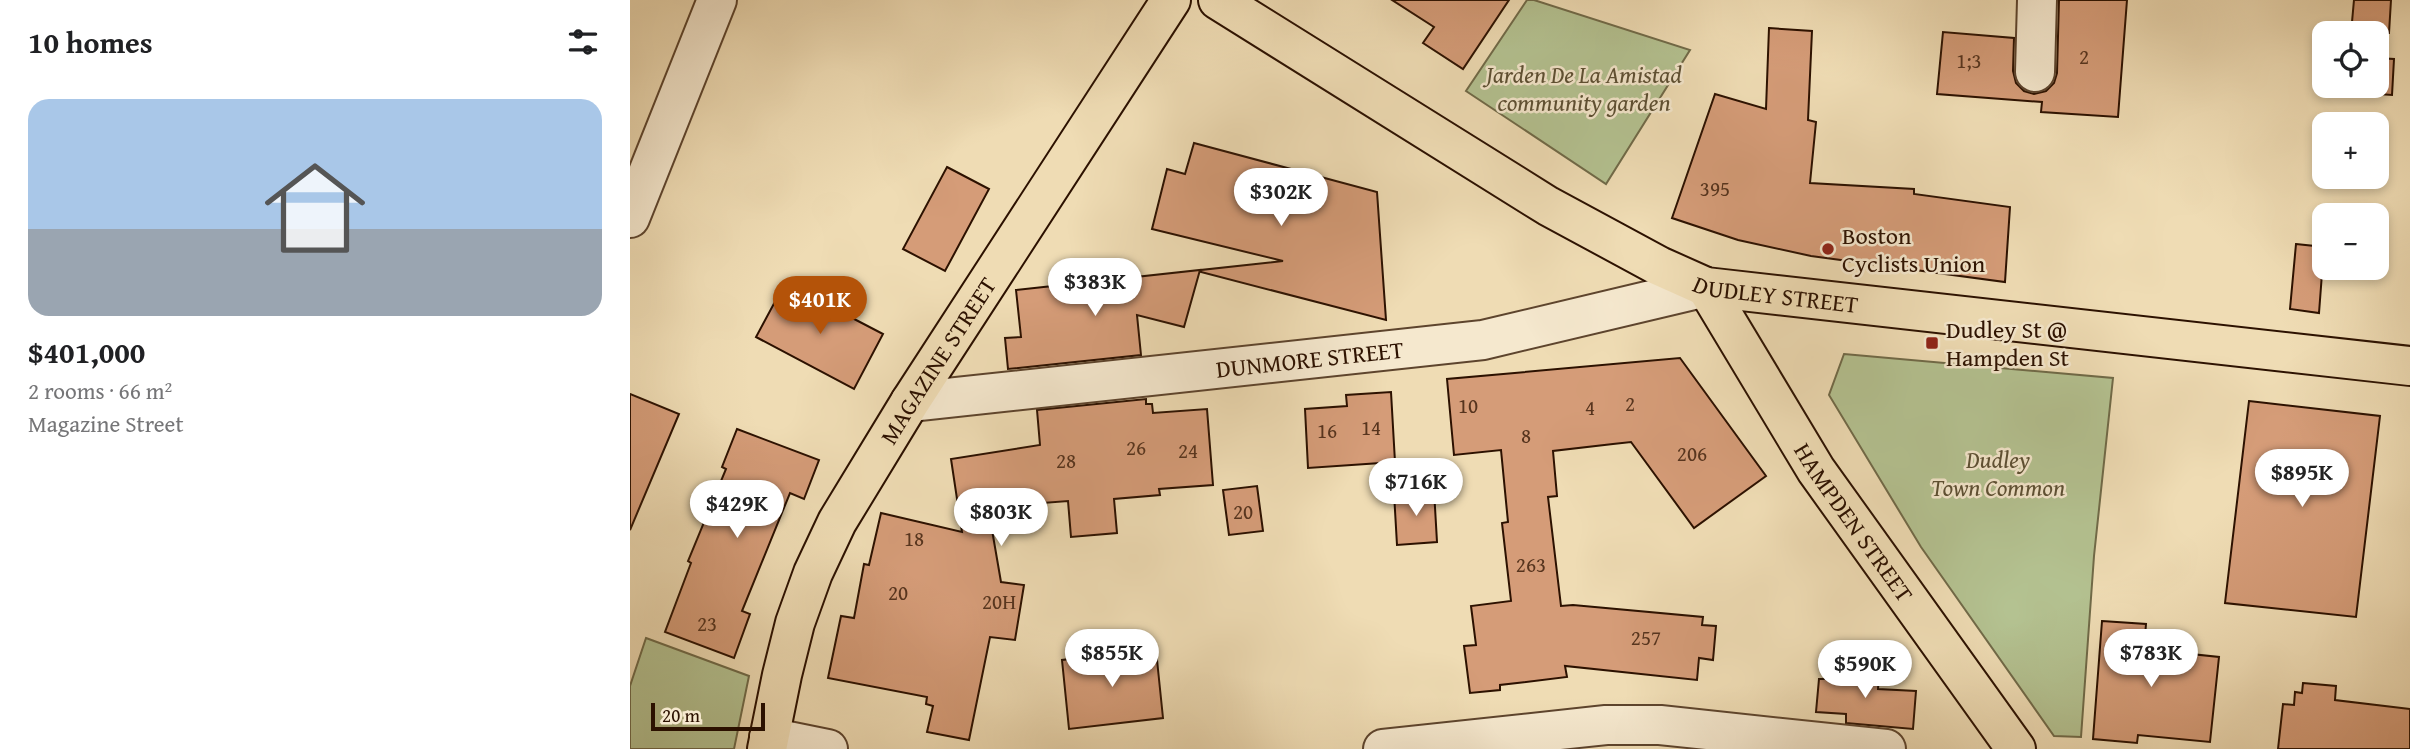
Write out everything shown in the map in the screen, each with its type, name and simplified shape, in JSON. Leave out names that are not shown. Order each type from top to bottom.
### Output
[{"type":"main road","name":"MAGAZINE STREET","points":[[768,743],[795,623],[813,573],[848,503],[910,402],[1171,0]]},
{"type":"main road","name":"DUDLEY STREET","points":[[1221,0],[1548,206],[1659,266],[1706,287],[2410,366]]},
{"type":"main road","name":"HAMPDEN STREET","points":[[1706,287],[1816,470],[2017,749]]},
{"type":"street","points":[[630,218],[717,0]]},
{"type":"street","points":[[2035,72],[2037,0]]},
{"type":"street","name":"DUNMORE STREET","points":[[910,402],[1483,340],[1706,287]]},
{"type":"street","points":[[1383,749],[1606,725],[1660,725],[1886,749]]},
{"type":"street","points":[[768,743],[828,749]]},
{"type":"green space","name":"Jarden De La Amistad community garden","points":[[1527,0],[1690,50],[1606,184],[1466,91]]},
{"type":"green space","name":"Dudley Town Common","points":[[1844,354],[2113,378],[2094,556],[2081,737],[2054,736],[1921,547],[1829,395]]},
{"type":"green space","points":[[646,638],[749,676],[734,749],[630,749],[630,686]]},
{"type":"building","points":[[1392,0],[1509,0],[1463,69],[1423,43],[1434,27]]},
{"type":"building","points":[[2059,0],[2127,0],[2118,117],[2041,112],[2042,102],[1937,94],[1943,32],[2014,38],[2013,71],[2016,83],[2024,91],[2034,94],[2046,91],[2054,83],[2057,73]]},
{"type":"building","points":[[2354,0],[2391,0],[2389,33],[2389,21],[2352,21]]},
{"type":"building","points":[[1769,28],[1812,31],[1808,120],[1816,122],[1810,183],[1914,189],[1914,194],[2010,207],[2005,282],[1811,256],[1738,240],[1672,218],[1715,94],[1766,109]]},
{"type":"building","points":[[2389,59],[2394,59],[2392,95],[2389,95]]},
{"type":"building","points":[[1194,143],[1377,192],[1386,320],[1201,272],[1283,261],[1152,229],[1167,169],[1185,174]]},
{"type":"building","points":[[947,167],[989,189],[945,271],[903,249]]},
{"type":"building","points":[[2296,244],[2312,246],[2312,280],[2322,280],[2319,313],[2290,309]]},
{"type":"building","points":[[1200,270],[1184,327],[1137,315],[1141,355],[1008,369],[1005,338],[1021,337],[1016,290]]},
{"type":"building","points":[[785,283],[883,334],[854,389],[756,337]]},
{"type":"building","points":[[1680,358],[1766,476],[1694,528],[1631,442],[1553,451],[1557,496],[1548,497],[1561,606],[1703,617],[1702,625],[1716,626],[1713,660],[1699,658],[1697,680],[1565,666],[1567,677],[1500,685],[1500,690],[1470,693],[1464,646],[1476,645],[1471,606],[1511,601],[1502,523],[1508,522],[1501,450],[1454,455],[1447,379]]},
{"type":"building","points":[[1391,392],[1395,462],[1308,468],[1305,409],[1347,406],[1346,395]]},
{"type":"building","points":[[630,394],[679,414],[630,530]]},
{"type":"building","points":[[1146,399],[1146,404],[1152,404],[1153,413],[1207,409],[1213,485],[1159,489],[1160,495],[1114,499],[1117,533],[1071,537],[1068,501],[1004,506],[1006,521],[991,524],[1001,582],[1024,585],[1015,640],[990,637],[969,740],[927,732],[933,706],[926,704],[927,697],[828,678],[841,616],[854,618],[864,564],[869,565],[881,513],[962,532],[951,459],[1040,445],[1037,410]]},
{"type":"building","points":[[2249,401],[2380,416],[2356,617],[2225,603]]},
{"type":"building","points":[[737,429],[819,460],[804,499],[790,493],[742,611],[750,614],[734,658],[665,632],[691,563],[688,561],[726,469],[722,467]]},
{"type":"building","points":[[1257,486],[1263,531],[1229,535],[1223,490]]},
{"type":"building","points":[[1434,490],[1437,542],[1397,545],[1394,493]]},
{"type":"building","points":[[2102,621],[2146,624],[2144,649],[2219,657],[2210,742],[2138,735],[2137,743],[2093,739]]},
{"type":"building","points":[[1156,650],[1163,718],[1069,729],[1062,660]]},
{"type":"building","points":[[1827,669],[1879,673],[1878,689],[1916,691],[1913,729],[1846,723],[1846,714],[1816,712],[1819,679],[1826,679]]},
{"type":"building","points":[[2303,683],[2336,686],[2335,700],[2410,709],[2410,749],[2278,749],[2283,704],[2294,705],[2295,692],[2302,693]]},
{"type":"place","name":"Boston Cyclists Union","points":[[1828,249]]},
{"type":"place","name":"Dudley St @ Hampden St","points":[[1932,343]]}]
